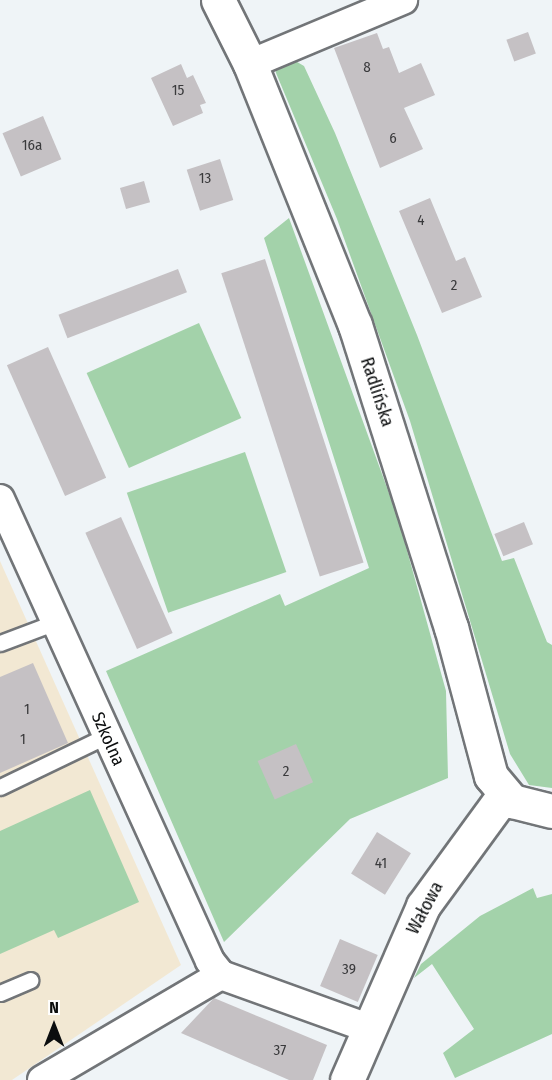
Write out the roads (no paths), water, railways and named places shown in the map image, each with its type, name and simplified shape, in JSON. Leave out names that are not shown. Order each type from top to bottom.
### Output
[{"type":"street","name":"Radlińska","points":[[218,0],[250,64],[354,325],[451,627],[486,764],[504,795]]},
{"type":"street","points":[[250,64],[403,0]]},
{"type":"street","name":"Szkolna","points":[[0,499],[210,961],[221,975]]},
{"type":"street","points":[[504,795],[523,806],[552,811]]},
{"type":"street","name":"Wałowa","points":[[347,1080],[423,906],[445,871],[504,795]]},
{"type":"street","points":[[42,1080],[221,975],[368,1028]]},
{"type":"lane","points":[[0,643],[56,622]]},
{"type":"lane","points":[[0,787],[106,736]]},
{"type":"lane","points":[[0,993],[30,980]]}]
